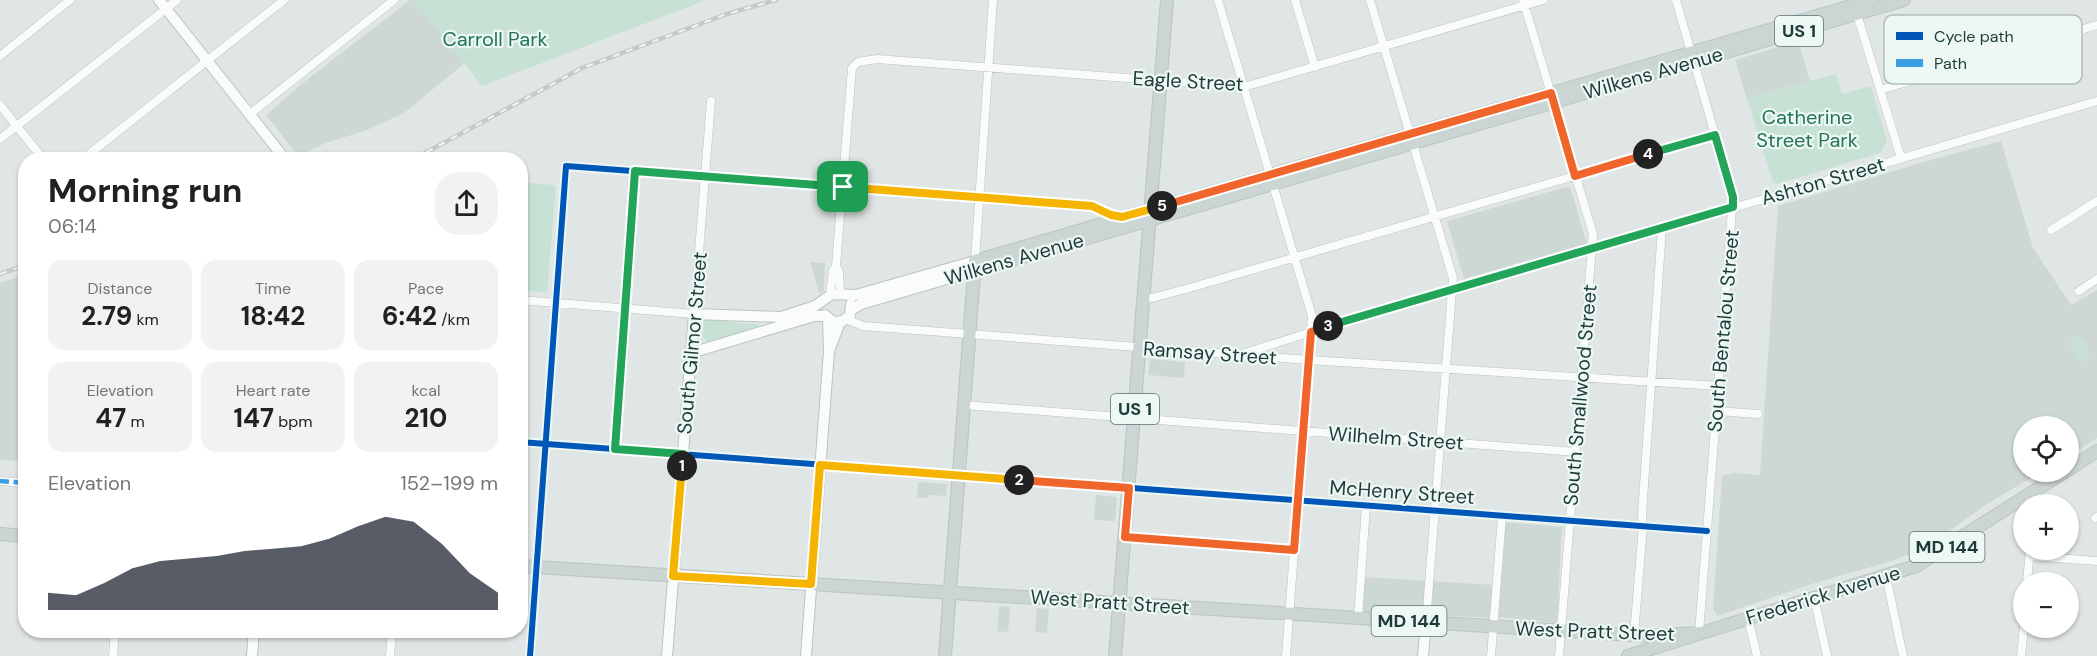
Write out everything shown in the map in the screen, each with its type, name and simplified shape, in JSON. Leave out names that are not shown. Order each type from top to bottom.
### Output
[{"type":"main road","points":[[1150,214],[1167,0]]},
{"type":"main road","name":"Wilkens Avenue","points":[[974,266],[1692,57],[1872,0]]},
{"type":"main road","name":"Wilkens Avenue","points":[[1854,6],[1904,0]]},
{"type":"main road","name":"Wilkens Avenue","points":[[974,266],[1122,217],[1150,214]]},
{"type":"main road","name":"US 1","points":[[1115,656],[1150,214]]},
{"type":"main road","points":[[945,656],[974,266]]},
{"type":"main road","name":"Frederick Avenue","points":[[2079,463],[2097,451]]},
{"type":"main road","name":"Frederick Avenue","points":[[2038,494],[2053,482]]},
{"type":"main road","name":"Frederick Avenue","points":[[1628,656],[1643,654],[1699,633],[1916,566],[2013,509]]},
{"type":"main road","points":[[0,534],[18,535]]},
{"type":"main road","name":"West Pratt Street","points":[[528,566],[1493,627],[1662,636],[1699,633]]},
{"type":"street","points":[[0,56],[70,0]]},
{"type":"street","points":[[0,139],[162,4],[177,0]]},
{"type":"street","points":[[92,152],[284,0]]},
{"type":"street","points":[[250,114],[394,0]]},
{"type":"street","points":[[974,266],[990,68],[993,0]]},
{"type":"street","points":[[1218,0],[1312,316],[1286,656]]},
{"type":"street","points":[[1295,0],[1315,67]]},
{"type":"street","points":[[1370,0],[1453,278],[1423,656]]},
{"type":"street","name":"Eagle Street","points":[[843,187],[852,68],[858,62],[878,59],[1244,87],[1384,47],[1524,3],[1543,0]]},
{"type":"street","name":"South Bentalou Street","points":[[1676,0],[1733,197],[1699,633]]},
{"type":"street","name":"South Smallwood Street","points":[[1524,3],[1593,234],[1559,656]]},
{"type":"street","points":[[162,4],[280,152]]},
{"type":"street","points":[[1854,6],[1901,158]]},
{"type":"street","points":[[2082,29],[2097,25]]},
{"type":"street","points":[[1880,90],[1900,84]]},
{"type":"street","name":"South Gilmor Street","points":[[667,656],[711,101]]},
{"type":"street","name":"Ashton Street","points":[[1239,355],[1452,290],[2097,101]]},
{"type":"street","points":[[0,105],[37,152]]},
{"type":"street","points":[[1144,297],[1152,298],[1715,135]]},
{"type":"street","points":[[530,656],[566,166],[1092,206],[1111,215],[1122,217]]},
{"type":"street","points":[[615,449],[635,171]]},
{"type":"street","points":[[806,656],[829,351],[826,317],[822,309],[834,296],[839,272],[836,266],[843,187]]},
{"type":"street","points":[[2051,230],[2097,201]]},
{"type":"street","points":[[1634,634],[1662,228]]},
{"type":"street","name":"Wilkens Avenue","points":[[694,314],[781,317],[815,306],[834,296],[856,295],[974,266]]},
{"type":"street","name":"Wilkens Avenue","points":[[846,317],[861,304],[974,266]]},
{"type":"street","points":[[2079,291],[2097,279]]},
{"type":"street","points":[[829,351],[836,331],[846,317],[850,302],[834,296]]},
{"type":"street","points":[[528,301],[694,314]]},
{"type":"street","points":[[691,353],[814,316],[846,317]]},
{"type":"street","name":"Ramsay Street","points":[[846,317],[863,326],[1308,360],[1719,386]]},
{"type":"street","name":"Wilhelm Street","points":[[964,405],[1576,452]]},
{"type":"street","points":[[1717,411],[1758,414]]},
{"type":"street","name":"McHenry Street","points":[[528,442],[1707,531]]},
{"type":"street","points":[[0,481],[18,482]]},
{"type":"street","points":[[1358,618],[1366,506]]},
{"type":"street","points":[[1491,656],[1502,516]]},
{"type":"street","points":[[1125,537],[1294,550]]},
{"type":"street","points":[[2079,559],[2097,561]]},
{"type":"street","points":[[1886,576],[1903,656]]},
{"type":"street","points":[[1814,597],[1827,656]]},
{"type":"street","points":[[1748,618],[1757,656]]},
{"type":"street","points":[[114,656],[115,638]]},
{"type":"street","points":[[252,656],[253,638]]},
{"type":"street","points":[[390,656],[391,638]]},
{"type":"street","points":[[2021,656],[2023,638]]},
{"type":"shaded area","points":[[410,0],[415,0],[466,62],[404,113],[367,130],[323,144],[306,152],[295,152],[266,115],[304,82]]},
{"type":"shaded area","points":[[1798,41],[1810,81],[1747,99],[1735,60]]},
{"type":"shaded area","points":[[2001,141],[2033,248],[2071,305],[2097,290],[2097,438],[2079,450],[2079,416],[2013,416],[2013,482],[2024,482],[1990,502],[1925,548],[1892,561],[1815,583],[1717,616],[1713,608],[1722,476],[1734,473],[1760,475],[1778,206]]},
{"type":"shaded area","points":[[1570,186],[1587,244],[1464,279],[1447,221]]},
{"type":"shaded area","points":[[810,262],[825,263],[824,291],[819,293]]},
{"type":"shaded area","points":[[18,277],[18,461],[0,460],[0,283]]},
{"type":"shaded area","points":[[1150,359],[1185,362],[1184,378],[1148,375]]},
{"type":"shaded area","points":[[918,482],[947,484],[946,496],[928,495],[927,498],[917,498]]},
{"type":"shaded area","points":[[1096,495],[1117,497],[1115,521],[1094,520]]},
{"type":"shaded area","points":[[1504,522],[1562,527],[1557,623],[1497,617]]},
{"type":"shaded area","points":[[1364,577],[1495,585],[1492,618],[1361,612]]},
{"type":"shaded area","points":[[999,606],[1010,607],[1008,632],[997,631]]},
{"type":"shaded area","points":[[1037,608],[1049,609],[1047,633],[1035,632]]},
{"type":"green space","name":"Carroll Park","points":[[414,0],[706,0],[482,86]]},
{"type":"green space","name":"Catherine Street Park","points":[[1836,74],[1842,94],[1871,86],[1887,141],[1880,153],[1777,184],[1773,182],[1747,99]]},
{"type":"green space","points":[[528,183],[553,185],[556,188],[547,293],[528,291]]},
{"type":"green space","points":[[706,319],[727,319],[728,322],[758,324],[759,330],[706,342],[703,336]]},
{"type":"green space","points":[[2075,336],[2084,341],[2088,350],[2089,357],[2081,363],[2070,345]]},
{"type":"railway","points":[[427,152],[582,68],[727,14],[776,0]]},
{"type":"railway","points":[[0,274],[18,268]]},
{"type":"marked path","points":[[0,481],[18,482]]},
{"type":"cycle path","points":[[530,656],[566,166],[1092,206],[1122,217]]},
{"type":"cycle path","points":[[528,443],[1707,531]]},
{"type":"route","points":[[1551,93],[1575,176],[1715,135],[1733,198],[1733,207],[1311,332],[1294,550],[1125,537],[1129,488],[820,465],[811,584],[673,576],[683,454],[615,449],[635,171],[843,187],[1092,206],[1111,215],[1122,217],[1551,93]]}]
